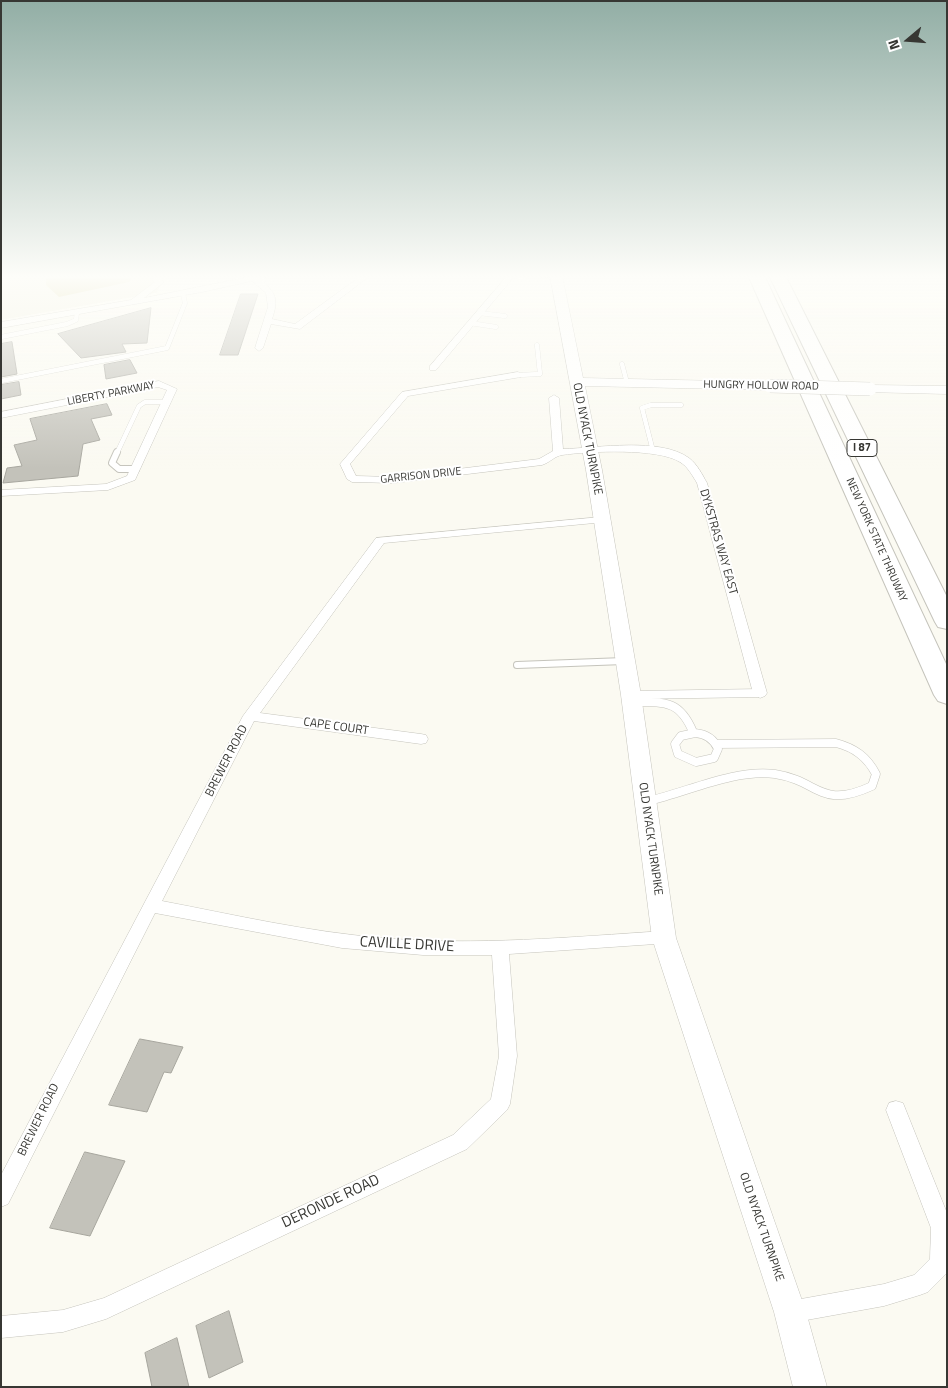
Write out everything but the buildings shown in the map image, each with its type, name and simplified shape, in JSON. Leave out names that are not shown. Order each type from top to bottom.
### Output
[{"type":"highway","name":"NEW YORK STATE THRUWAY","points":[[785,340],[947,695]]},
{"type":"highway","name":"NEW YORK STATE THRUWAY","points":[[809,340],[947,622]]},
{"type":"street","points":[[259,348],[262,340]]},
{"type":"street","points":[[433,368],[456,340]]},
{"type":"street","name":"OLD NYACK TURNPIKE","points":[[568,340],[590,452],[625,661],[664,938],[790,1312],[810,1387]]},
{"type":"street","name":"GARRISON DRIVE","points":[[518,375],[405,394],[345,464],[352,479],[393,480],[542,462],[558,452],[590,452]]},
{"type":"street","name":"HUNGRY HOLLOW ROAD","points":[[576,382],[947,390]]},
{"type":"street","name":"LIBERTY PARKWAY","points":[[1,415],[159,384],[172,389],[131,478],[108,487],[1,493]]},
{"type":"street","points":[[554,398],[558,452]]},
{"type":"street","name":"DYKSTRAS WAY EAST","points":[[590,452],[653,451],[680,457],[693,468],[702,483],[760,692]]},
{"type":"street","name":"BREWER ROAD","points":[[1,1197],[59,1081],[250,716],[380,540],[601,520]]},
{"type":"street","name":"CAPE COURT","points":[[250,716],[421,739]]},
{"type":"street","name":"CAVILLE DRIVE","points":[[152,906],[343,942],[423,947],[500,948],[664,938]]},
{"type":"street","name":"DERONDE ROAD","points":[[1,1327],[63,1321],[106,1308],[460,1142],[500,1104],[508,1056],[500,948]]},
{"type":"street","points":[[790,1312],[884,1295],[920,1284],[941,1264],[942,1228],[896,1110]]},
{"type":"lane","points":[[1,381],[167,348],[170,340]]},
{"type":"lane","points":[[518,375],[540,374],[537,345]]},
{"type":"lane","points":[[622,364],[627,383]]},
{"type":"lane","points":[[136,469],[119,469],[112,463],[139,406],[145,402],[166,402]]},
{"type":"lane","points":[[653,451],[642,408],[651,405],[681,405]]},
{"type":"lane","points":[[517,665],[625,661]]},
{"type":"lane","points":[[631,699],[760,692]]},
{"type":"lane","points":[[631,699],[673,704],[685,715],[693,732]]},
{"type":"lane","points":[[693,732],[707,736],[716,744],[717,754],[709,761],[696,762],[683,758],[675,749],[675,744],[681,736],[693,732]]},
{"type":"lane","points":[[645,802],[672,797],[746,776],[772,774],[789,777],[819,793],[834,797],[848,797],[872,786],[876,774],[871,762],[857,750],[843,744],[828,742],[716,744]]}]
